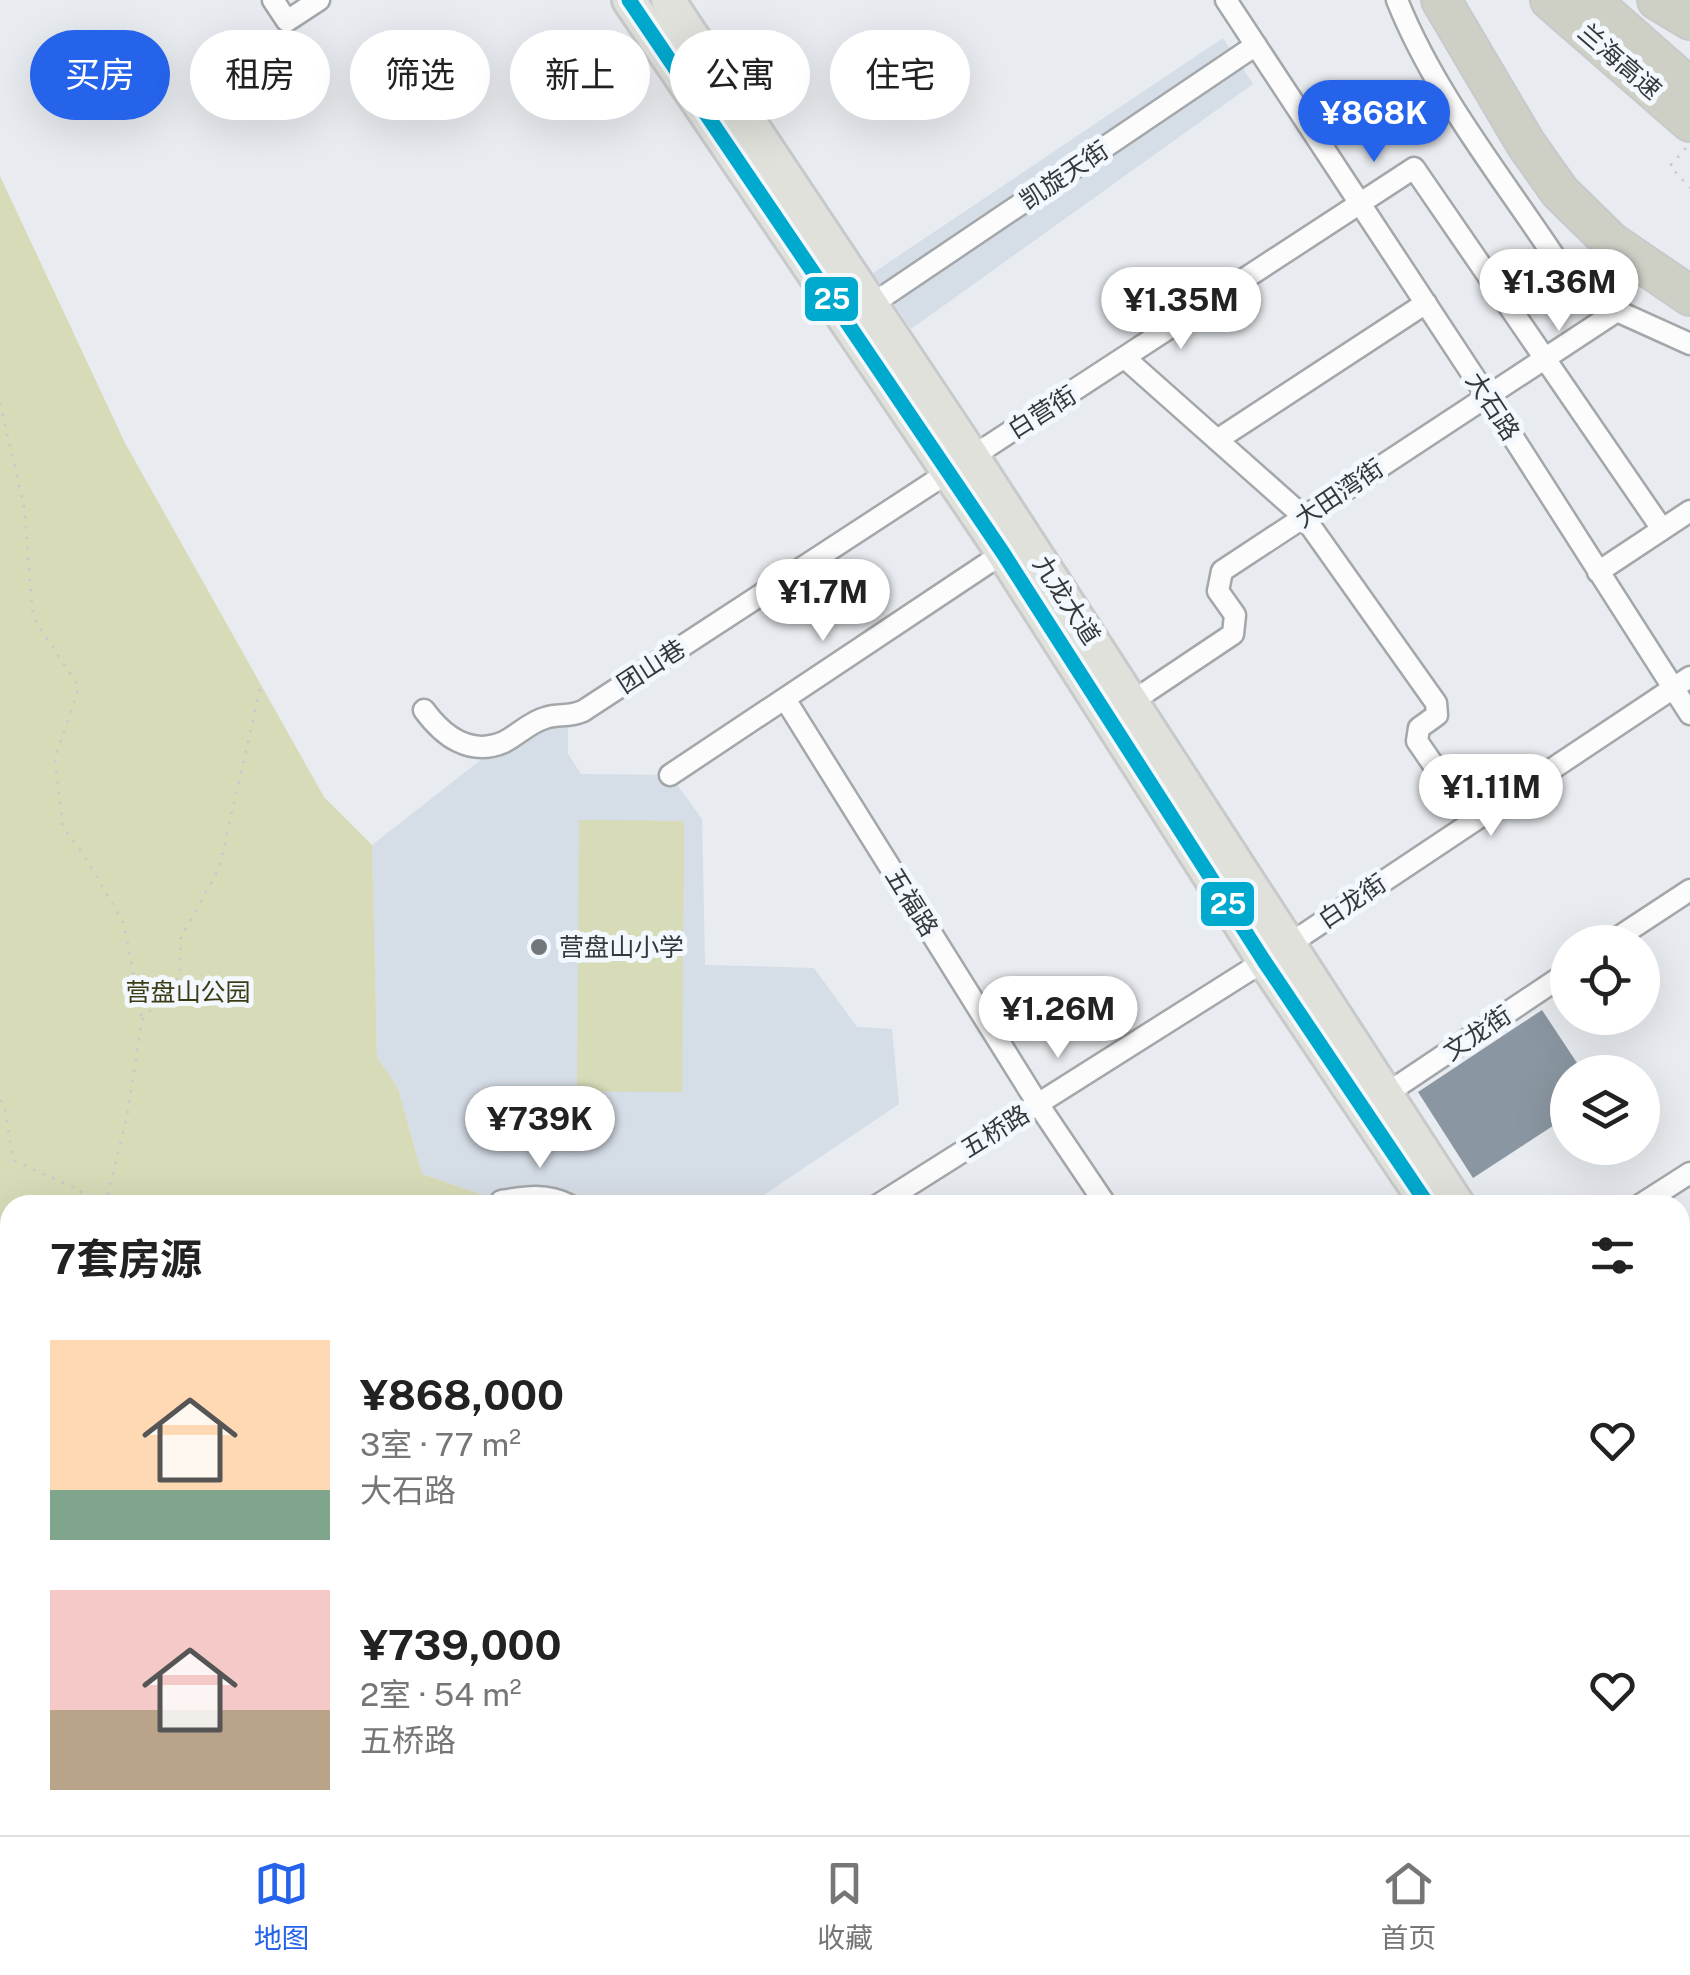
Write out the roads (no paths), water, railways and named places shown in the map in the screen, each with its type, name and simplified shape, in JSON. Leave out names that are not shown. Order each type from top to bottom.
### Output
[{"type":"highway","points":[[1441,0],[1526,144],[1560,192],[1611,242],[1685,293]]},
{"type":"highway","name":"兰海高速","points":[[1550,0],[1690,122]]},
{"type":"highway","name":"兰海高速","points":[[1590,0],[1690,88]]},
{"type":"highway","points":[[1657,0],[1690,20]]},
{"type":"main road","name":"九龙大道","points":[[629,0],[1133,701],[1276,952],[1422,1195]]},
{"type":"main road","name":"九龙大道","points":[[668,0],[871,305],[961,464],[1003,553],[1276,952],[1386,1094],[1452,1195]]},
{"type":"street","points":[[274,0],[287,21],[319,0]]},
{"type":"street","name":"大石路","points":[[1226,0],[1598,572],[1681,682],[1690,714]]},
{"type":"street","points":[[1398,0],[1408,26],[1452,102],[1556,259],[1576,280],[1617,311],[1690,344]]},
{"type":"street","name":"凯旋天街","points":[[871,305],[1256,44]]},
{"type":"street","name":"白营街","points":[[961,464],[1414,168],[1545,358]]},
{"type":"street","points":[[1217,440],[1426,303]]},
{"type":"street","name":"大田湾街","points":[[1133,701],[1233,634],[1235,614],[1218,591],[1222,571],[1617,311]]},
{"type":"street","points":[[1545,358],[1662,529]]},
{"type":"street","points":[[1126,359],[1304,516],[1436,703],[1437,715],[1419,728],[1417,740],[1472,821]]},
{"type":"street","name":"团山巷","points":[[424,710],[439,730],[454,740],[490,746],[543,718],[568,718],[961,464]]},
{"type":"street","points":[[1598,572],[1690,511]]},
{"type":"street","points":[[670,776],[1003,553]]},
{"type":"street","name":"白龙街","points":[[1276,952],[1681,682]]},
{"type":"street","name":"五福路","points":[[784,699],[1099,1195]]},
{"type":"street","points":[[1637,925],[1690,890]]},
{"type":"street","name":"五桥路","points":[[894,1195],[1276,952]]},
{"type":"street","name":"文龙街","points":[[1386,1094],[1550,984]]},
{"type":"street","points":[[1656,1195],[1690,1174]]},
{"type":"place","name":"营盘山小学","points":[[539,947]]},
{"type":"park label","name":"营盘山公园","points":[[188,992]]}]
